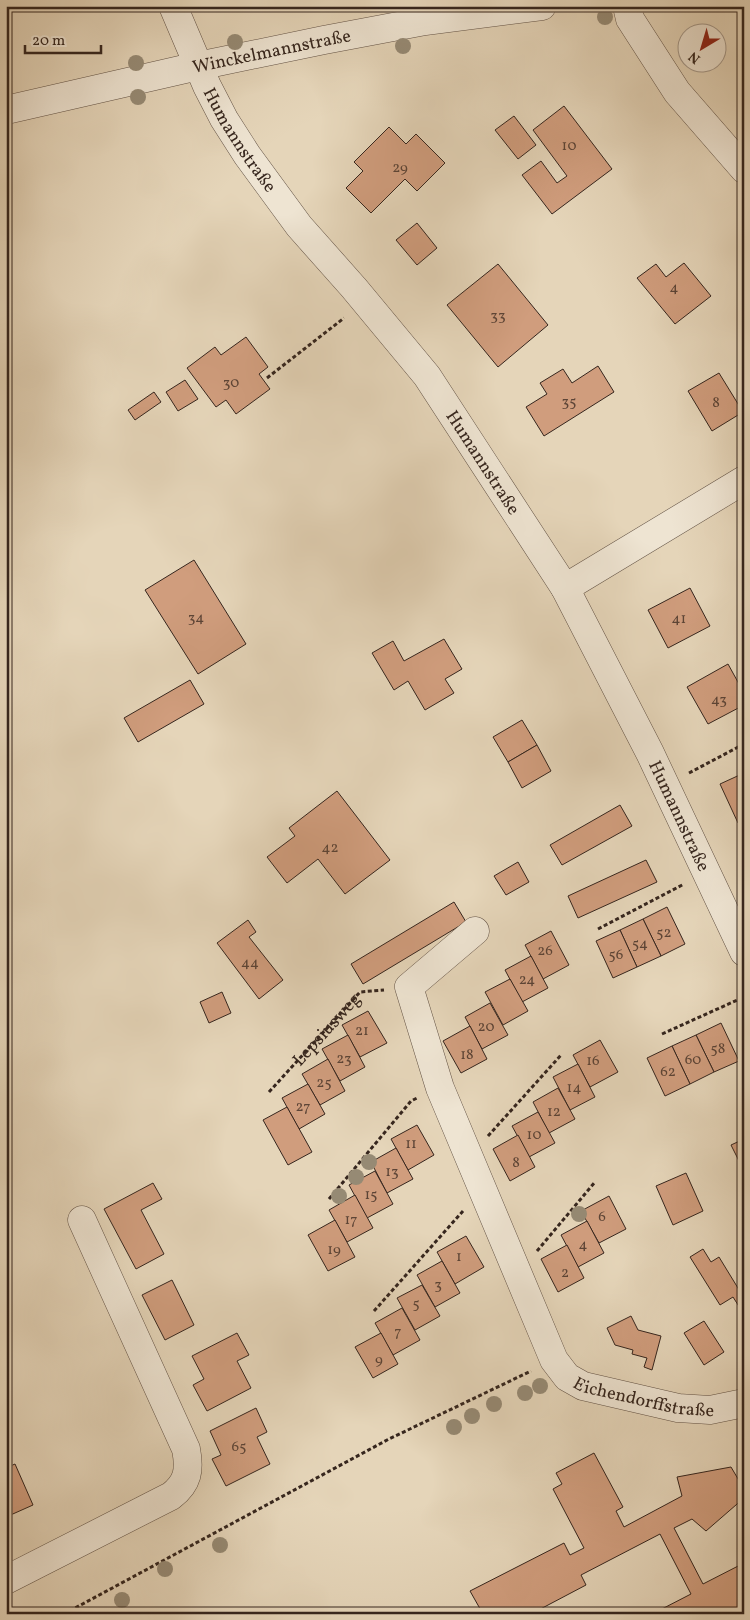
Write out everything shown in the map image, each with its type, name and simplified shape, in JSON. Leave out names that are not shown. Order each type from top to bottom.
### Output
[{"type":"street","name":"Humannstraße","points":[[173,6],[198,66],[224,119],[269,186],[299,226],[354,288],[427,376],[565,588],[650,753],[744,952]]},
{"type":"street","name":"Winckelmannstraße","points":[[6,110],[198,66],[425,21],[542,6]]},
{"type":"street","points":[[627,6],[630,19],[677,92],[744,169]]},
{"type":"street","points":[[565,588],[744,480]]},
{"type":"street","points":[[475,931],[409,987],[440,1088],[554,1360]]},
{"type":"street","points":[[6,1580],[171,1496],[184,1484],[188,1474],[186,1449],[82,1220]]},
{"type":"street","name":"Eichendorffstraße","points":[[554,1360],[568,1377],[583,1386],[668,1406],[710,1410],[744,1403]]},
{"type":"path","points":[[267,378],[345,318]]},
{"type":"path","points":[[681,778],[744,744]]},
{"type":"path","points":[[598,928],[692,880]]},
{"type":"path","name":"Lepsiusweg","points":[[269,1092],[360,992],[409,987]]},
{"type":"path","points":[[662,1034],[744,997]]},
{"type":"path","points":[[469,1157],[562,1054]]},
{"type":"path","points":[[329,1199],[411,1101],[440,1088]]},
{"type":"path","points":[[517,1274],[595,1182]]},
{"type":"path","points":[[374,1312],[462,1212],[487,1200]]},
{"type":"path","points":[[64,1614],[389,1440],[554,1360]]},
{"type":"building","points":[[564,106],[612,169],[552,214],[522,175],[541,161],[557,183],[567,176],[533,130]]},
{"type":"building","points":[[514,116],[536,145],[518,159],[495,130]]},
{"type":"building","points":[[389,127],[406,144],[416,134],[445,163],[417,191],[405,179],[371,213],[346,188],[363,171],[354,162]]},
{"type":"building","points":[[417,223],[437,248],[417,265],[396,240]]},
{"type":"building","points":[[684,263],[711,296],[675,324],[637,278],[656,264],[666,277]]},
{"type":"building","points":[[498,264],[548,325],[498,367],[447,305]]},
{"type":"building","points":[[246,337],[268,367],[259,374],[270,389],[236,414],[226,400],[216,407],[187,368],[215,347],[221,355]]},
{"type":"building","points":[[598,366],[614,392],[544,436],[526,407],[547,394],[540,383],[563,369],[572,383]]},
{"type":"building","points":[[719,373],[743,412],[712,431],[688,391]]},
{"type":"building","points":[[185,380],[198,399],[178,411],[166,392]]},
{"type":"building","points":[[154,392],[161,402],[135,420],[128,410]]},
{"type":"building","points":[[194,560],[246,644],[198,674],[145,590]]},
{"type":"building","points":[[690,588],[710,626],[668,648],[648,610]]},
{"type":"building","points":[[444,639],[462,669],[445,679],[454,693],[425,710],[408,681],[394,690],[372,653],[393,641],[404,661]]},
{"type":"building","points":[[728,664],[744,693],[744,705],[708,724],[687,687]]},
{"type":"building","points":[[190,680],[204,704],[138,742],[124,718]]},
{"type":"building","points":[[522,720],[537,745],[508,762],[493,737]]},
{"type":"building","points":[[537,745],[551,771],[522,788],[508,762]]},
{"type":"building","points":[[744,773],[744,820],[738,823],[720,784]]},
{"type":"building","points":[[337,791],[390,860],[345,894],[318,859],[287,883],[267,857],[295,836],[289,828]]},
{"type":"building","points":[[620,805],[632,826],[562,865],[550,845]]},
{"type":"building","points":[[646,860],[657,882],[578,918],[568,896]]},
{"type":"building","points":[[518,862],[529,882],[506,895],[494,876]]},
{"type":"building","points":[[454,902],[466,922],[363,984],[351,964]]},
{"type":"building","points":[[667,907],[685,944],[661,956],[643,919]]},
{"type":"building","points":[[643,919],[661,956],[637,967],[620,930]]},
{"type":"building","points":[[248,920],[256,932],[249,937],[283,980],[259,999],[217,943]]},
{"type":"building","points":[[620,930],[637,967],[613,978],[596,941]]},
{"type":"building","points":[[551,931],[569,965],[543,979],[525,945]]},
{"type":"building","points":[[531,956],[548,988],[522,1002],[505,970]]},
{"type":"building","points":[[510,979],[528,1011],[503,1025],[485,992]]},
{"type":"building","points":[[222,992],[231,1013],[209,1023],[200,1002]]},
{"type":"building","points":[[490,1003],[508,1035],[482,1049],[465,1017]]},
{"type":"building","points":[[368,1011],[387,1043],[360,1057],[342,1025]]},
{"type":"building","points":[[721,1023],[739,1061],[714,1072],[696,1035]]},
{"type":"building","points":[[470,1026],[487,1059],[461,1073],[443,1041]]},
{"type":"building","points":[[348,1035],[365,1067],[340,1081],[322,1049]]},
{"type":"building","points":[[696,1035],[714,1072],[690,1084],[672,1046]]},
{"type":"building","points":[[600,1040],[618,1072],[590,1087],[573,1055]]},
{"type":"building","points":[[672,1046],[690,1084],[665,1096],[647,1058]]},
{"type":"building","points":[[328,1059],[345,1091],[320,1105],[302,1074]]},
{"type":"building","points":[[578,1064],[595,1097],[570,1110],[553,1077]]},
{"type":"building","points":[[308,1084],[325,1114],[299,1129],[282,1098]]},
{"type":"building","points":[[558,1088],[575,1119],[549,1133],[533,1102]]},
{"type":"building","points":[[287,1107],[312,1152],[288,1165],[263,1120]]},
{"type":"building","points":[[538,1112],[555,1143],[529,1157],[512,1126]]},
{"type":"building","points":[[417,1125],[434,1155],[408,1170],[391,1139]]},
{"type":"building","points":[[518,1135],[535,1167],[510,1181],[493,1149]]},
{"type":"building","points":[[744,1139],[744,1171],[731,1145]]},
{"type":"building","points":[[396,1148],[413,1179],[387,1193],[371,1162]]},
{"type":"building","points":[[375,1171],[393,1204],[367,1218],[349,1185]]},
{"type":"building","points":[[686,1173],[703,1211],[673,1225],[656,1186]]},
{"type":"building","points":[[153,1183],[162,1199],[141,1210],[164,1254],[136,1269],[104,1209]]},
{"type":"building","points":[[355,1195],[373,1228],[347,1242],[329,1210]]},
{"type":"building","points":[[609,1196],[626,1229],[599,1243],[581,1211]]},
{"type":"building","points":[[335,1220],[355,1257],[328,1271],[308,1235]]},
{"type":"building","points":[[587,1221],[604,1253],[578,1267],[561,1235]]},
{"type":"building","points":[[466,1236],[484,1267],[455,1284],[437,1252]]},
{"type":"building","points":[[567,1245],[584,1278],[558,1292],[541,1259]]},
{"type":"building","points":[[703,1249],[711,1262],[719,1257],[741,1293],[744,1291],[744,1306],[740,1308],[733,1297],[720,1305],[690,1257]]},
{"type":"building","points":[[442,1261],[460,1293],[435,1307],[417,1275]]},
{"type":"building","points":[[172,1280],[194,1325],[165,1340],[142,1295]]},
{"type":"building","points":[[422,1285],[440,1316],[415,1330],[397,1298]]},
{"type":"building","points":[[402,1308],[420,1340],[393,1355],[375,1323]]},
{"type":"building","points":[[631,1316],[638,1330],[661,1336],[652,1370],[644,1367],[647,1358],[632,1354],[633,1350],[615,1345],[607,1328]]},
{"type":"building","points":[[704,1321],[724,1352],[704,1365],[684,1333]]},
{"type":"building","points":[[237,1333],[249,1355],[237,1361],[251,1388],[207,1411],[193,1385],[204,1379],[192,1356]]},
{"type":"building","points":[[381,1333],[398,1364],[373,1378],[355,1347]]},
{"type":"building","points":[[256,1408],[267,1432],[257,1437],[270,1464],[226,1486],[212,1459],[221,1455],[210,1431]]},
{"type":"building","points":[[594,1453],[623,1507],[616,1511],[624,1527],[682,1496],[677,1477],[731,1467],[744,1489],[744,1498],[706,1531],[692,1519],[674,1528],[703,1584],[744,1563],[744,1614],[659,1614],[658,1611],[691,1594],[660,1534],[581,1575],[586,1585],[531,1614],[483,1614],[470,1591],[564,1543],[570,1555],[584,1548],[553,1489],[562,1484],[556,1473]]},
{"type":"building","points":[[15,1464],[33,1505],[6,1517],[6,1468]]}]
